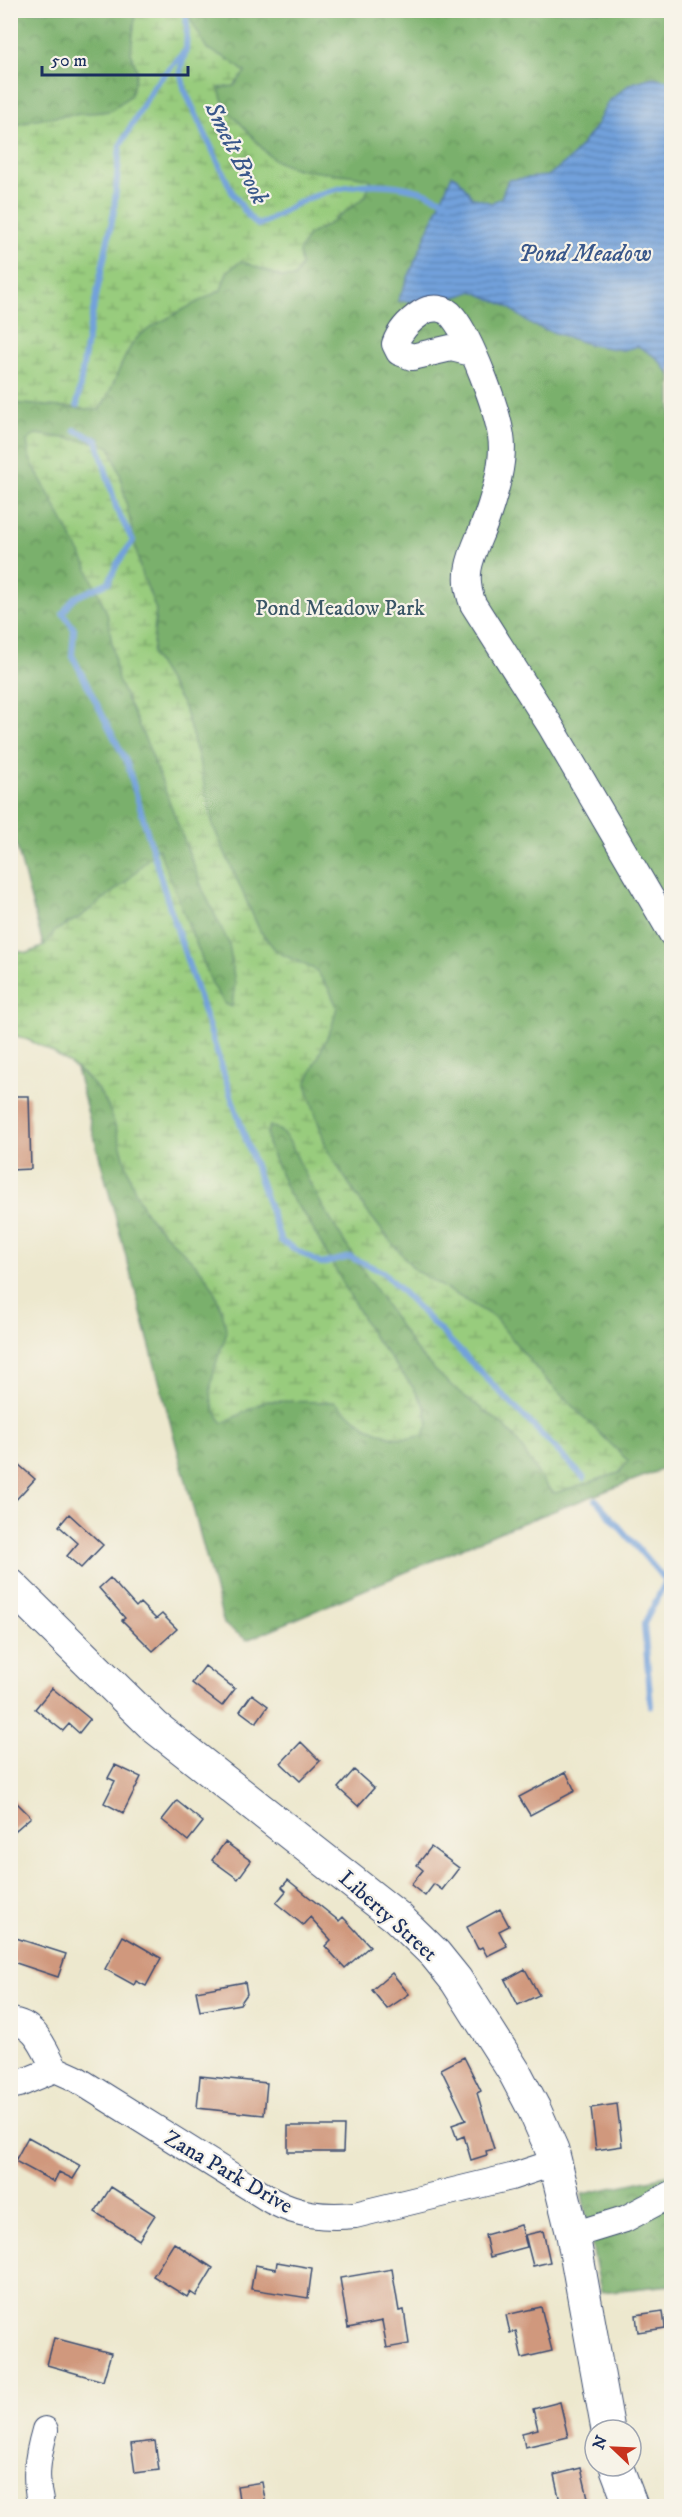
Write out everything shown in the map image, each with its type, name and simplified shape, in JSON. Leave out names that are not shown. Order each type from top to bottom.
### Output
[{"type":"main road","name":"Liberty Street","points":[[10,1585],[155,1727],[383,1904],[423,1942],[456,1980],[515,2073],[538,2116],[556,2162],[573,2235],[606,2418]]},
{"type":"main road","points":[[620,2478],[631,2506]]},
{"type":"street","points":[[472,353],[495,413],[502,452],[487,516],[473,551],[467,575],[467,589],[473,604],[550,725],[672,934]]},
{"type":"street","points":[[10,2021],[26,2025],[35,2033],[55,2069],[19,2085],[10,2086]]},
{"type":"street","name":"Zana Park Drive","points":[[55,2069],[75,2078],[272,2200],[306,2214],[330,2217],[369,2212],[511,2177],[556,2162]]},
{"type":"street","points":[[573,2235],[631,2217],[672,2194]]},
{"type":"street","points":[[41,2506],[36,2487],[36,2459],[45,2430]]},
{"type":"green space","name":"Pond Meadow Park","points":[[10,11],[671,11],[671,1466],[509,1528],[247,1640],[224,1624],[11,825]]},
{"type":"green space","points":[[132,11],[189,11],[191,20],[207,49],[228,59],[245,72],[234,86],[219,88],[223,102],[263,150],[275,160],[298,169],[371,180],[365,197],[324,227],[308,235],[299,252],[301,266],[294,278],[282,277],[241,261],[227,272],[221,290],[163,321],[136,339],[99,410],[11,403],[10,220],[16,200],[11,191],[11,127],[35,119],[110,111],[131,95],[137,71],[131,52],[135,18]]},
{"type":"green space","points":[[36,434],[100,443],[110,447],[120,474],[140,568],[156,610],[152,655],[184,707],[198,756],[213,826],[260,931],[277,952],[316,970],[329,989],[337,1007],[332,1026],[306,1084],[327,1150],[366,1210],[416,1271],[494,1317],[545,1379],[628,1461],[619,1473],[555,1493],[550,1489],[509,1431],[452,1386],[415,1349],[314,1192],[290,1143],[282,1132],[270,1126],[267,1133],[268,1144],[289,1195],[306,1217],[372,1335],[412,1386],[425,1407],[428,1424],[424,1435],[394,1438],[367,1427],[334,1402],[266,1401],[223,1423],[217,1415],[211,1397],[211,1388],[214,1370],[226,1333],[222,1311],[212,1285],[195,1263],[163,1233],[145,1211],[133,1187],[109,1109],[93,1084],[68,1062],[24,1038],[11,1034],[11,950],[28,953],[44,946],[55,931],[80,917],[126,882],[158,848],[212,984],[225,1004],[232,1007],[235,984],[229,944],[203,890],[149,748],[118,680],[107,613],[85,563],[30,459],[27,441]]},
{"type":"green space","points":[[667,2081],[671,2081],[671,2175]]},
{"type":"green space","points":[[671,2175],[671,2285],[601,2292],[582,2194]]},
{"type":"water","name":"Pond Meadow","points":[[653,77],[671,81],[671,375],[656,357],[638,346],[623,350],[591,345],[532,325],[507,306],[473,291],[436,300],[398,301],[452,175],[458,178],[472,197],[491,203],[501,198],[508,180],[548,176],[572,157],[596,126],[608,102],[630,84]]},
{"type":"building","points":[[10,1096],[29,1096],[31,1169],[10,1170]]},
{"type":"building","points":[[10,1457],[35,1479],[10,1506]]},
{"type":"building","points":[[69,1514],[103,1545],[81,1568],[67,1556],[78,1543],[59,1526]]},
{"type":"building","points":[[110,1578],[136,1607],[140,1603],[156,1619],[162,1614],[177,1629],[153,1651],[122,1620],[125,1618],[99,1588]]},
{"type":"building","points":[[205,1666],[235,1689],[222,1706],[192,1683]]},
{"type":"building","points":[[52,1688],[90,1719],[79,1733],[69,1724],[63,1731],[35,1709]]},
{"type":"building","points":[[252,1694],[268,1706],[256,1723],[240,1711]]},
{"type":"building","points":[[301,1742],[320,1761],[300,1781],[281,1763]]},
{"type":"building","points":[[115,1765],[141,1777],[123,1813],[104,1803],[115,1781],[108,1778]]},
{"type":"building","points":[[354,1770],[374,1788],[358,1806],[338,1788]]},
{"type":"building","points":[[566,1772],[575,1791],[530,1815],[519,1797]]},
{"type":"building","points":[[10,1796],[31,1817],[10,1835]]},
{"type":"building","points":[[177,1801],[203,1822],[188,1841],[162,1820]]},
{"type":"building","points":[[225,1842],[251,1861],[238,1879],[212,1860]]},
{"type":"building","points":[[431,1847],[459,1868],[442,1890],[434,1884],[425,1896],[411,1885],[423,1870],[417,1865]]},
{"type":"building","points":[[288,1880],[339,1921],[343,1917],[370,1946],[345,1968],[325,1946],[331,1940],[310,1917],[303,1925],[276,1903],[286,1891],[282,1887]]},
{"type":"building","points":[[500,1909],[509,1926],[499,1931],[507,1946],[487,1956],[482,1947],[478,1949],[467,1927]]},
{"type":"building","points":[[123,1936],[161,1958],[146,1986],[136,1981],[134,1985],[105,1969]]},
{"type":"building","points":[[16,1938],[66,1954],[58,1977],[10,1961]]},
{"type":"building","points":[[525,1969],[539,1995],[518,2005],[505,1980]]},
{"type":"building","points":[[392,1973],[409,1994],[387,2009],[372,1990]]},
{"type":"building","points":[[245,1982],[247,1994],[240,2004],[200,2011],[196,1991]]},
{"type":"building","points":[[464,2057],[481,2091],[477,2093],[494,2149],[486,2151],[487,2155],[471,2160],[464,2136],[457,2139],[452,2125],[466,2120],[441,2069]]},
{"type":"building","points":[[200,2076],[267,2083],[264,2115],[197,2108]]},
{"type":"building","points":[[617,2104],[622,2146],[596,2150],[591,2108]]},
{"type":"building","points":[[288,2126],[344,2126],[343,2152],[288,2152]]},
{"type":"building","points":[[28,2137],[81,2166],[73,2179],[59,2172],[54,2182],[15,2161]]},
{"type":"building","points":[[111,2187],[155,2215],[139,2240],[95,2212]]},
{"type":"building","points":[[521,2225],[527,2247],[490,2257],[485,2235]]},
{"type":"building","points":[[543,2231],[550,2262],[533,2266],[525,2235]]},
{"type":"building","points":[[174,2243],[213,2268],[196,2296],[190,2292],[187,2297],[153,2276]]},
{"type":"building","points":[[277,2262],[312,2268],[308,2298],[251,2289],[255,2265],[276,2269]]},
{"type":"building","points":[[392,2269],[399,2311],[404,2310],[409,2344],[387,2348],[382,2321],[348,2328],[340,2278]]},
{"type":"building","points":[[541,2307],[552,2351],[522,2358],[516,2331],[510,2333],[506,2315]]},
{"type":"building","points":[[663,2311],[665,2328],[638,2332],[636,2315]]},
{"type":"building","points":[[54,2338],[111,2353],[103,2381],[47,2365]]},
{"type":"building","points":[[560,2402],[568,2437],[525,2447],[522,2433],[538,2429],[533,2409]]},
{"type":"building","points":[[155,2441],[159,2470],[135,2473],[131,2444]]},
{"type":"building","points":[[581,2468],[590,2506],[561,2506],[554,2475]]},
{"type":"building","points":[[262,2482],[266,2506],[240,2506],[237,2486]]},
{"type":"waterway","name":"Smelt Brook","points":[[185,10],[186,50],[180,71],[185,91],[233,194],[247,215],[258,225],[309,198],[340,188],[372,184],[404,187],[424,192],[450,203]]},
{"type":"waterway","points":[[77,405],[87,340],[114,211],[120,146],[154,86],[184,52]]},
{"type":"waterway","points":[[75,430],[97,440],[117,510],[133,541],[117,564],[109,582],[74,598],[63,613],[74,629],[72,655],[127,763],[163,886],[281,1241],[321,1264],[350,1257],[383,1272],[584,1478]]},
{"type":"waterway","points":[[596,1500],[666,1581],[644,1624],[651,1706]]}]
